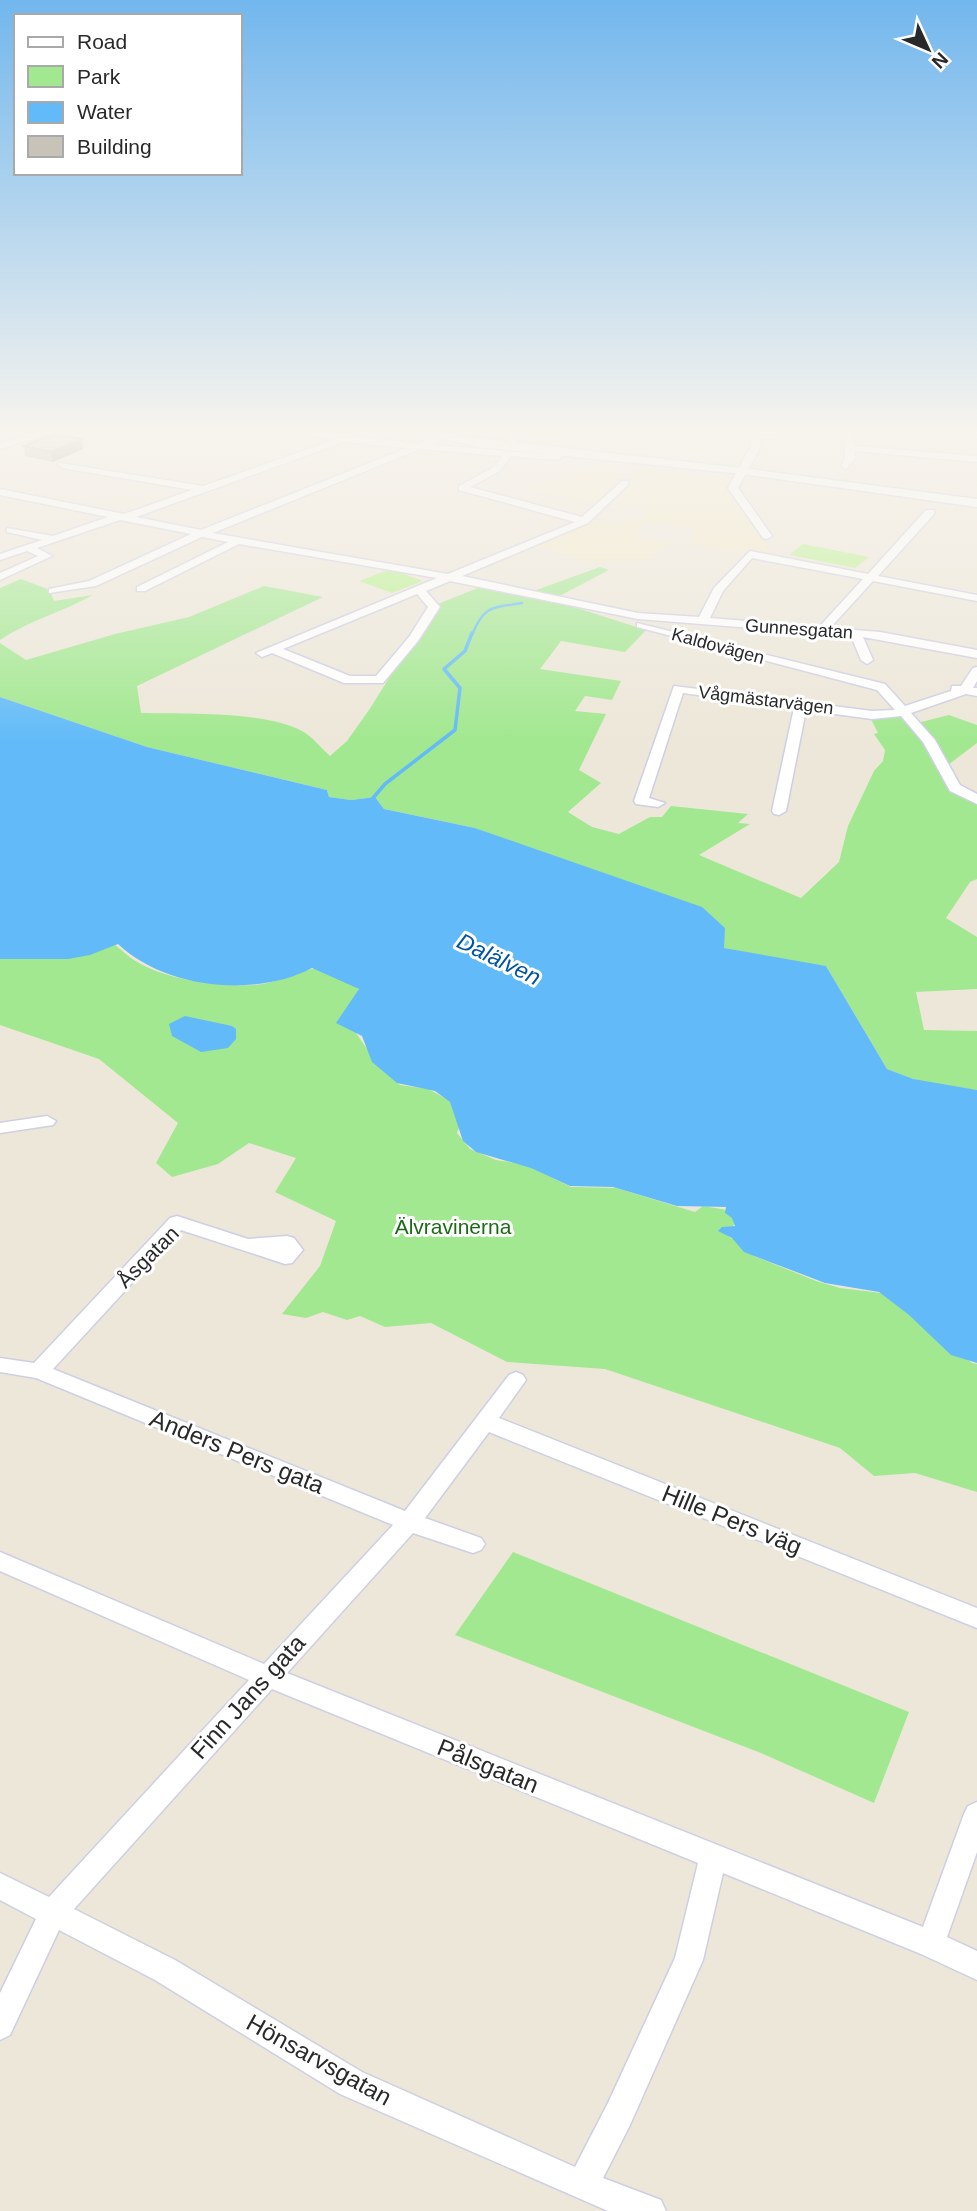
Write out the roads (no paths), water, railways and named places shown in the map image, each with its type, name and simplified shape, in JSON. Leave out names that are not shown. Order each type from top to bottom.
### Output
[{"type":"street","points":[[30,534],[54,539]]},
{"type":"street","points":[[0,557],[69,534]]},
{"type":"street","points":[[53,591],[92,584],[200,534]]},
{"type":"street","points":[[201,534],[557,598]]},
{"type":"street","points":[[418,590],[434,607],[414,639],[379,680],[348,680],[267,651],[551,534]]},
{"type":"street","points":[[822,630],[910,534]]},
{"type":"street","points":[[141,589],[238,541]]},
{"type":"street","points":[[0,577],[47,556],[29,548]]},
{"type":"street","points":[[702,622],[718,590],[750,554],[976,598]]},
{"type":"street","name":"Gunnesgatan","points":[[557,598],[620,613],[909,639],[977,654]]},
{"type":"street","name":"Kaldovägen","points":[[557,598],[663,631],[879,682],[929,740],[955,788],[977,800]]},
{"type":"street","points":[[855,633],[867,660]]},
{"type":"street","points":[[949,689],[971,691],[977,671]]},
{"type":"street","name":"Vågmästarvägen","points":[[658,803],[641,801],[678,689],[872,715],[903,711],[971,691]]},
{"type":"street","points":[[779,811],[801,705]]},
{"type":"street","points":[[0,1128],[47,1121]]},
{"type":"street","name":"Åsgatan","points":[[39,1371],[177,1222],[285,1258]]},
{"type":"street","name":"Anders Pers gata","points":[[0,1365],[39,1371],[409,1522],[473,1544]]},
{"type":"street","name":"Finn Jans gata","points":[[0,2025],[53,1913],[409,1522],[487,1422],[516,1380]]},
{"type":"street","name":"Hille Pers väg","points":[[487,1422],[977,1618]]},
{"type":"street","name":"Pålsgatan","points":[[0,1561],[266,1676],[931,1944],[977,1966]]},
{"type":"street","points":[[931,1944],[977,1814]]},
{"type":"street","points":[[582,2186],[619,2114],[689,1960],[713,1858]]},
{"type":"street","name":"Hönsarvsgatan","points":[[0,1886],[165,1970],[351,2083],[582,2186],[649,2211]]},
{"type":"water","name":"Dalälven","points":[[0,697],[147,747],[327,790],[329,797],[351,800],[375,797],[384,809],[475,828],[702,907],[725,928],[724,948],[826,966],[887,1069],[913,1079],[977,1090],[977,1363],[951,1355],[909,1315],[879,1292],[825,1283],[744,1252],[732,1238],[718,1231],[722,1227],[735,1226],[732,1218],[725,1213],[726,1207],[677,1206],[613,1187],[570,1186],[531,1168],[476,1152],[463,1141],[450,1102],[435,1091],[397,1083],[372,1062],[362,1036],[336,1023],[359,989],[312,968],[264,983],[238,985],[212,984],[161,971],[118,944],[90,955],[68,959],[0,959]]},
{"type":"water","points":[[185,1016],[232,1026],[236,1029],[236,1039],[228,1048],[201,1052],[172,1036],[169,1024]]},
{"type":"waterway","points":[[472,635],[485,613],[522,603]]},
{"type":"waterway","points":[[373,798],[385,784],[455,730],[460,688],[444,669],[465,651],[472,633]]},
{"type":"park label","name":"Älvravinerna","points":[[453,1227]]}]
